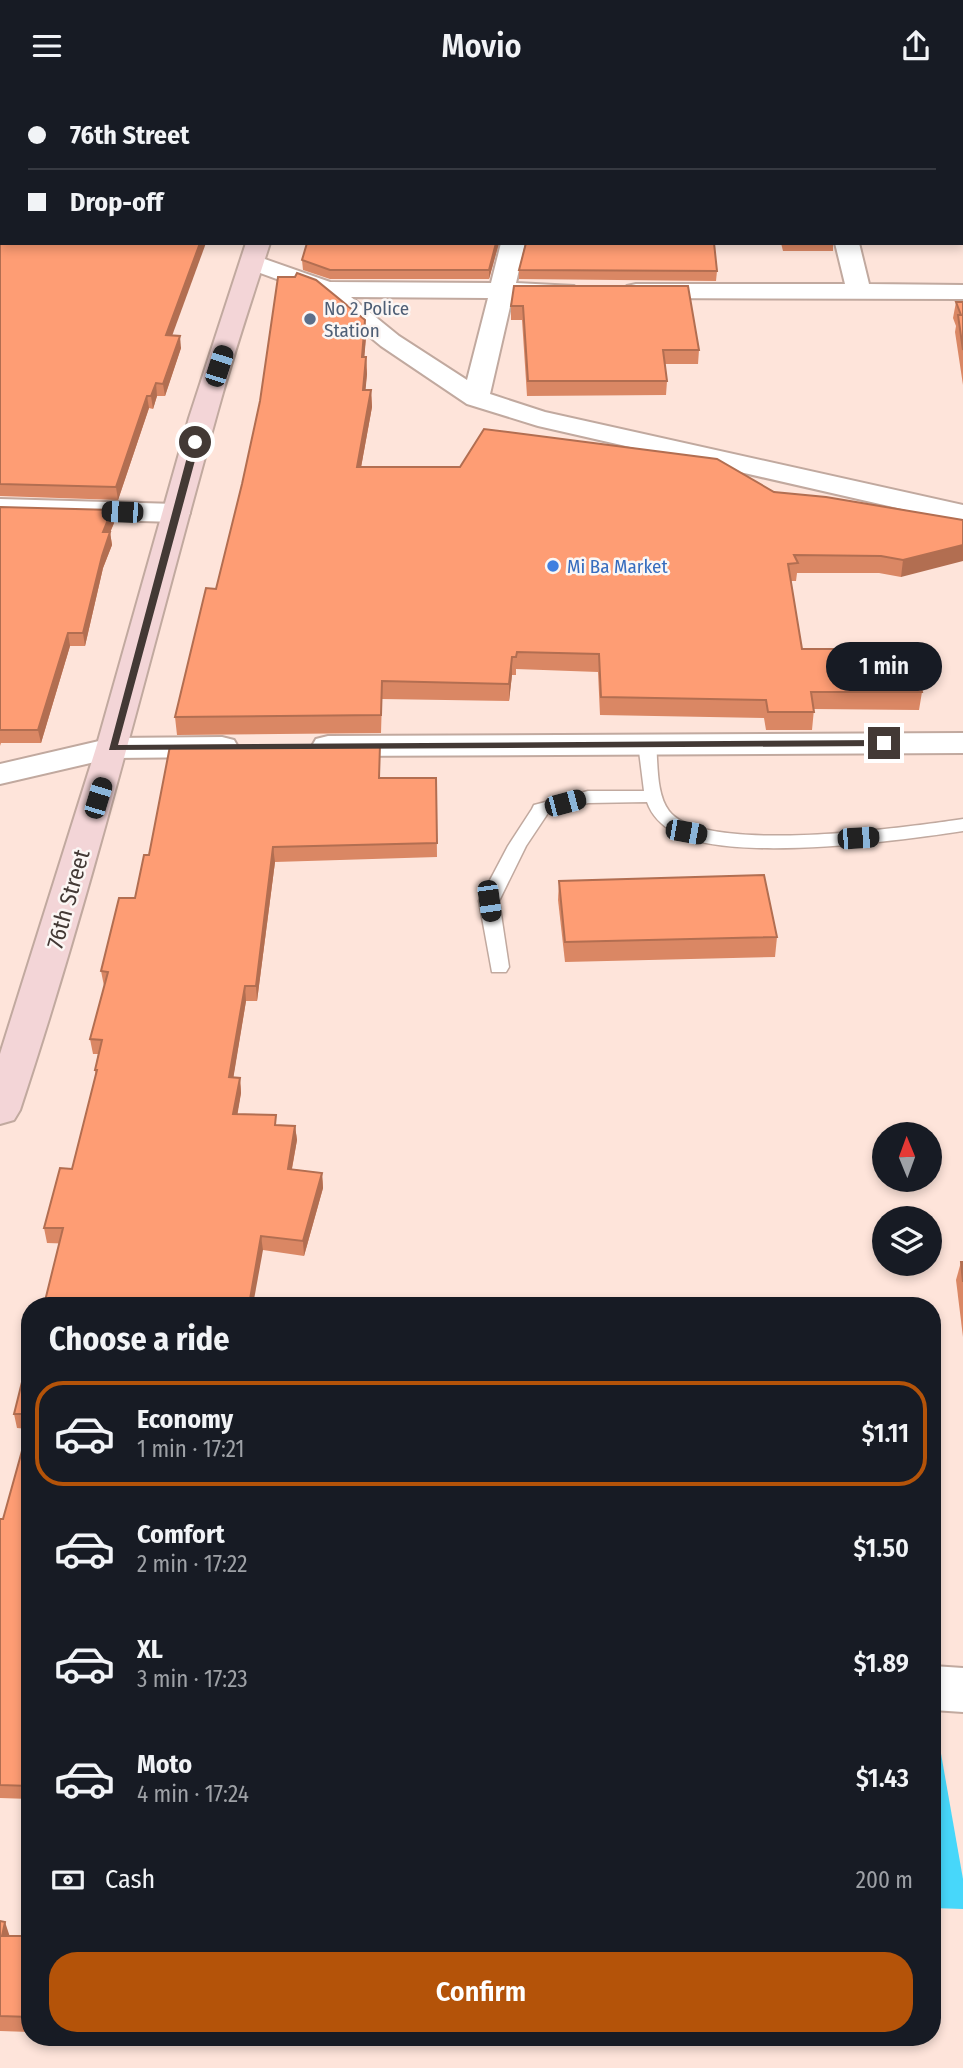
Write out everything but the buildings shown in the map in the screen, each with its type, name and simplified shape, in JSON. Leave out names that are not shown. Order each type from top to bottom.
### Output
[{"type":"street","points":[[476,398],[512,245]]},
{"type":"street","points":[[847,245],[859,292]]},
{"type":"street","points":[[256,253],[327,289],[390,341],[476,398],[538,418],[963,514]]},
{"type":"street","name":"76th Street","points":[[0,1110],[38,999],[113,748],[202,418],[256,253]]},
{"type":"street","points":[[327,289],[584,291]]},
{"type":"street","points":[[611,291],[963,292]]},
{"type":"street","points":[[0,508],[176,513]]},
{"type":"street","points":[[304,746],[963,743]]},
{"type":"street","points":[[0,774],[113,748],[250,746]]},
{"type":"street","points":[[941,1689],[963,1690]]},
{"type":"lane","points":[[648,743],[654,796],[664,817],[686,832],[734,840],[832,839],[911,834],[963,825]]},
{"type":"lane","points":[[499,967],[489,901],[517,846],[541,809],[588,797],[654,796]]},
{"type":"water","points":[[941,1754],[963,1879],[963,1909],[941,1908]]},
{"type":"place","name":"No 2 Police Station","points":[[310,319]]},
{"type":"place","name":"Mi Ba Market","points":[[553,566]]},
{"type":"route","points":[[195,442],[113,748],[884,743]]}]
